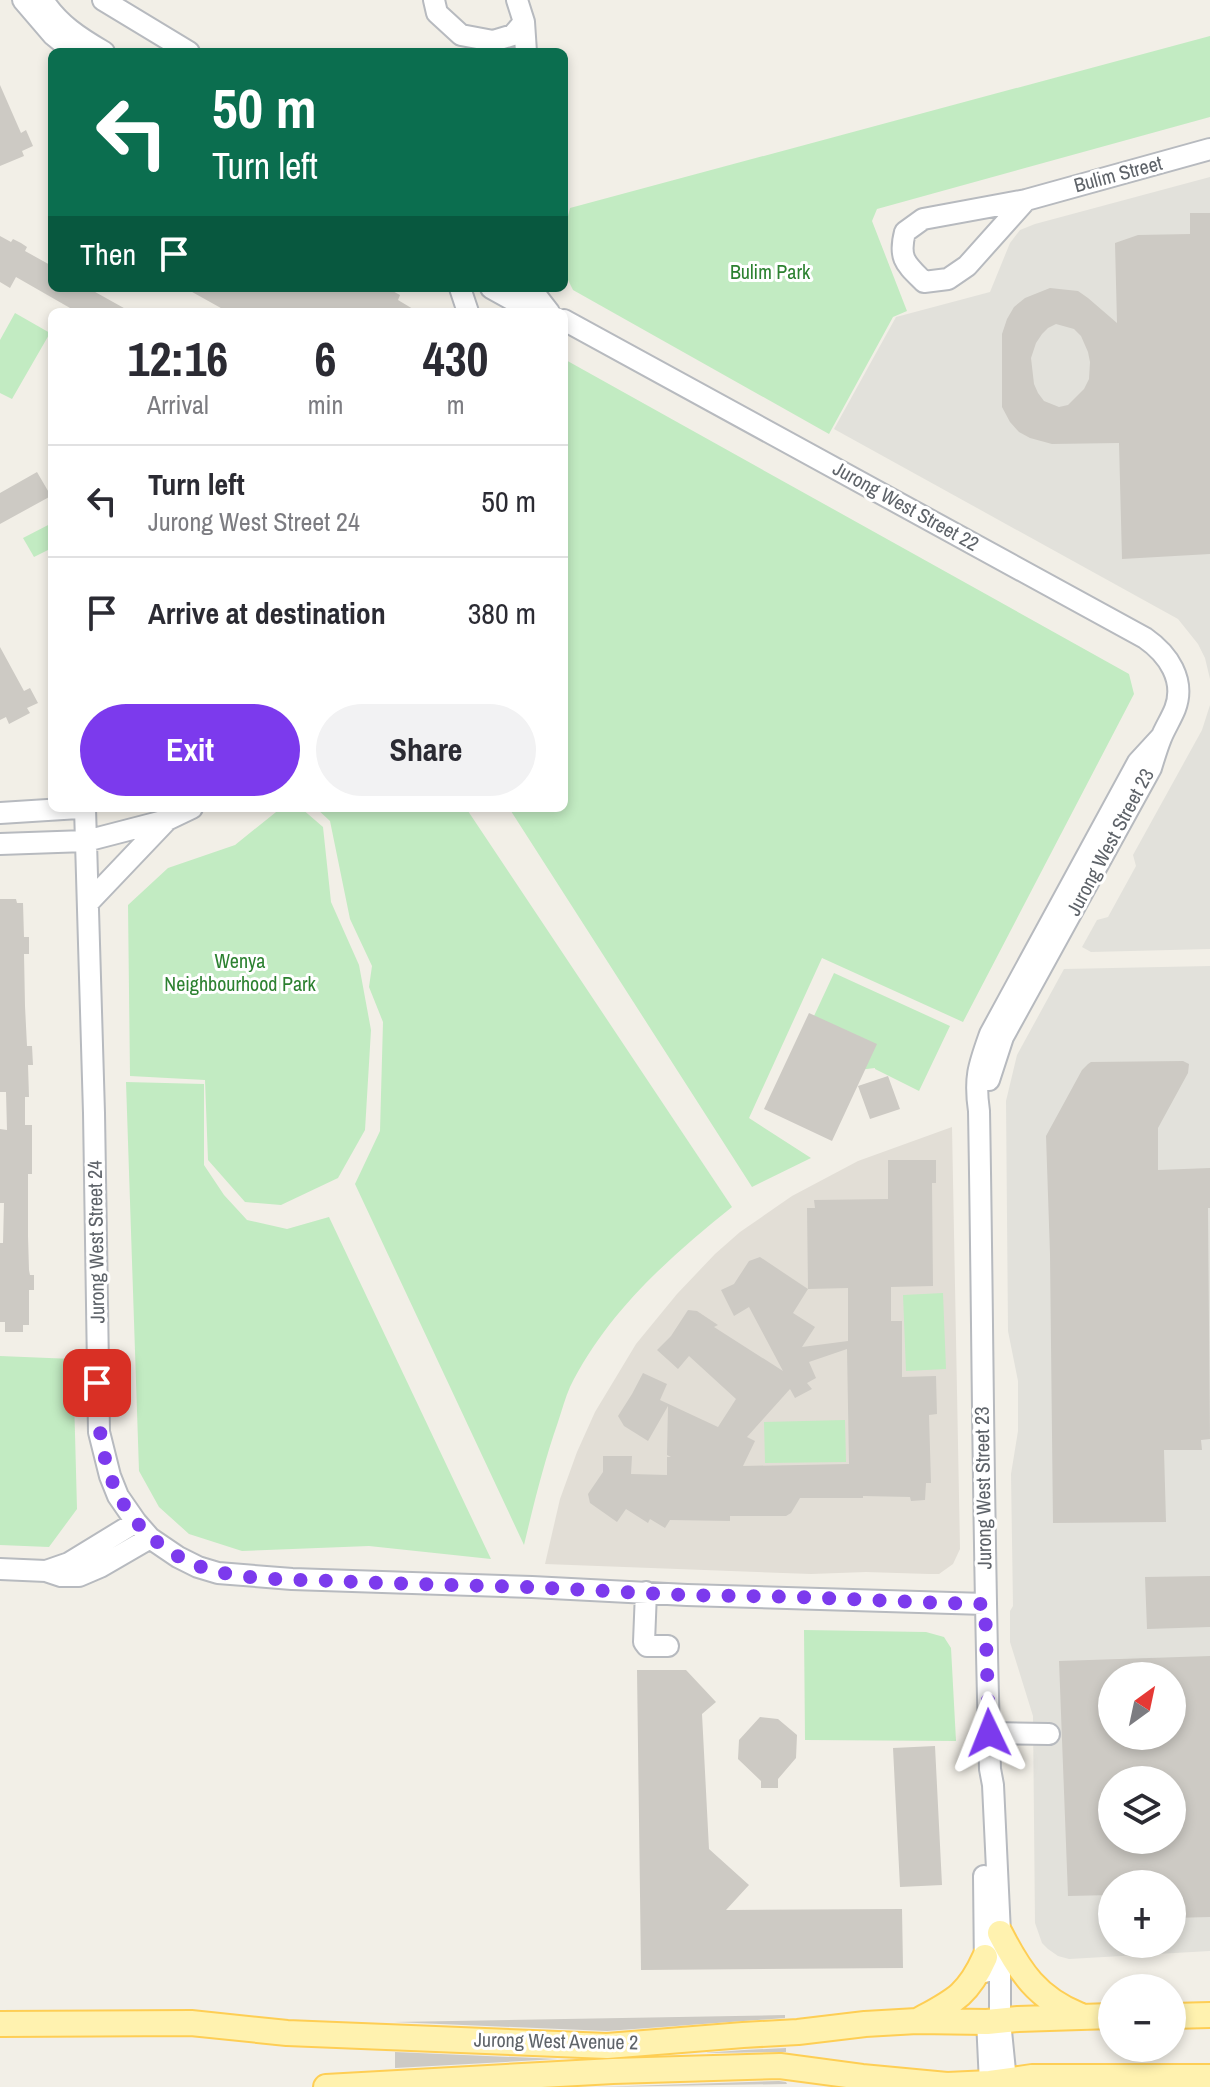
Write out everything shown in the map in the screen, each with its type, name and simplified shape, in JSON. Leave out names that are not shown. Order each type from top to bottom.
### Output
[{"type":"main road","points":[[1000,1933],[1015,1964],[1035,1988],[1063,2008],[1081,2016]]},
{"type":"main road","points":[[917,2021],[966,1991],[985,1957]]},
{"type":"main road","points":[[1186,2016],[1210,2015]]},
{"type":"main road","name":"Jurong West Avenue 2","points":[[0,2024],[191,2023],[287,2033],[607,2046],[865,2024],[994,2022],[1098,2016]]},
{"type":"main road","name":"Jurong West Avenue 2","points":[[326,2087],[613,2071],[780,2066],[947,2085],[1032,2077],[1210,2077]]},
{"type":"street","points":[[23,0],[53,35],[69,48]]},
{"type":"street","points":[[43,0],[59,21],[97,48]]},
{"type":"street","points":[[103,0],[182,48]]},
{"type":"street","points":[[434,0],[437,13],[461,35],[497,46],[513,35],[524,22]]},
{"type":"street","points":[[517,0],[524,22],[526,48]]},
{"type":"street","name":"Bulim Street","points":[[1026,200],[967,266],[948,279],[924,282],[907,265],[901,248],[905,232],[923,219],[1026,200],[1210,149]]},
{"type":"street","points":[[498,295],[529,297]]},
{"type":"street","name":"Jurong West Street 22","points":[[568,322],[1158,647],[1176,675],[1178,691],[1176,707],[1161,737]]},
{"type":"street","name":"Jurong West Street 23","points":[[994,2022],[1000,1933],[990,1769],[985,1604],[979,1111],[976,1086],[979,1063],[990,1034],[1138,762],[1161,737]]},
{"type":"street","points":[[0,813],[48,810]]},
{"type":"street","name":"Jurong West Street 24","points":[[82,812],[86,841],[94,1113],[98,1422],[104,1457],[118,1496],[143,1530],[178,1557],[218,1573],[292,1579],[687,1595],[985,1604]]},
{"type":"street","points":[[0,844],[86,841],[167,820],[184,812]]},
{"type":"street","points":[[88,903],[167,820]]},
{"type":"street","points":[[0,1569],[46,1571],[61,1576],[88,1574],[143,1530]]},
{"type":"street","points":[[646,1592],[644,1642],[647,1646],[668,1646]]},
{"type":"street","points":[[989,1733],[1049,1734]]},
{"type":"street","name":"Jurong West Street 23","points":[[990,1769],[984,1787],[985,1957],[998,2082]]},
{"type":"shaded area","points":[[1210,177],[1210,679],[1198,644],[1178,619],[834,429],[896,317],[990,292],[1010,243],[1020,230]]},
{"type":"shaded area","points":[[1210,705],[1210,949],[1091,952],[1082,947],[1097,920],[1108,917],[1136,866],[1133,855],[1202,730]]},
{"type":"shaded area","points":[[1210,966],[1210,1951],[1186,1952],[1186,1870],[1098,1870],[1098,1957],[1069,1959],[1058,1956],[1042,1943],[1035,1923],[1033,1716],[1010,1642],[1010,1611],[1013,1606],[1011,1474],[1018,1431],[1018,1381],[1008,1331],[1006,1101],[1017,1055],[1064,969]]},
{"type":"shaded area","points":[[952,1127],[960,1549],[953,1564],[939,1574],[811,1574],[545,1564],[560,1499],[595,1412],[636,1344],[677,1294],[740,1232],[792,1196],[858,1161]]},
{"type":"green space","name":"Bulim Park","points":[[1210,36],[1210,117],[877,209],[872,221],[907,311],[893,317],[829,434],[573,290],[568,280],[570,208]]},
{"type":"green space","points":[[15,313],[48,332],[12,399],[0,393],[0,340]]},
{"type":"green space","points":[[568,361],[1129,674],[1134,694],[963,1022],[822,958],[749,1118],[811,1158],[752,1187],[512,812],[568,812]]},
{"type":"green space","points":[[48,525],[48,550],[34,557],[23,538]]},
{"type":"green space","name":"Wenya Neighbourhood Park","points":[[276,812],[306,812],[323,827],[331,902],[359,965],[371,1030],[365,1130],[338,1178],[281,1205],[245,1202],[208,1160],[205,1080],[130,1076],[128,905],[168,868],[235,845]]},
{"type":"green space","points":[[320,812],[469,812],[732,1207],[641,1288],[620,1311],[585,1360],[565,1400],[524,1545],[355,1184],[380,1131],[383,1022],[369,987],[372,966],[350,919],[330,821]]},
{"type":"green space","points":[[834,973],[950,1026],[919,1091],[875,1068],[858,1070],[814,1016]]},
{"type":"green space","points":[[126,1082],[204,1084],[204,1165],[224,1195],[247,1220],[287,1229],[329,1217],[491,1559],[369,1546],[242,1551],[189,1534],[159,1507],[139,1471]]},
{"type":"green space","points":[[943,1293],[946,1369],[906,1371],[903,1295]]},
{"type":"green space","points":[[0,1356],[73,1359],[77,1509],[49,1547],[0,1545]]},
{"type":"green space","points":[[845,1420],[846,1462],[765,1463],[764,1422]]},
{"type":"green space","points":[[804,1630],[926,1632],[944,1637],[951,1648],[956,1741],[805,1740]]},
{"type":"building","points":[[0,85],[21,133],[26,130],[33,146],[22,151],[24,156],[0,166]]},
{"type":"building","points":[[1190,213],[1210,213],[1210,554],[1122,559],[1119,443],[1052,444],[1019,432],[1002,407],[1002,334],[1014,307],[1025,298],[1050,288],[1078,291],[1117,323],[1115,243],[1138,235],[1190,234]],"holes":[[[1056,324],[1074,329],[1088,352],[1089,379],[1068,405],[1059,407],[1044,401],[1038,393],[1031,358],[1036,343],[1048,328]]]},
{"type":"building","points":[[0,236],[21,243],[27,247],[25,251],[48,264],[48,292],[95,292],[124,308],[70,308],[16,277],[10,288],[0,282]]},
{"type":"building","points":[[192,292],[394,292],[400,295],[398,300],[411,308],[221,308]]},
{"type":"building","points":[[37,472],[48,491],[48,498],[0,524],[0,493]]},
{"type":"building","points":[[0,647],[24,691],[30,688],[38,703],[27,708],[30,713],[9,724],[6,717],[0,720]]},
{"type":"building","points":[[0,899],[16,899],[17,903],[23,903],[24,937],[29,937],[29,954],[24,954],[25,1006],[27,1046],[32,1046],[33,1065],[28,1065],[29,1097],[25,1097],[25,1125],[32,1125],[28,1236],[29,1270],[30,1275],[34,1275],[34,1290],[29,1290],[29,1325],[23,1325],[23,1332],[5,1332],[5,1322],[0,1322],[0,1243],[3,1243],[4,1203],[0,1203],[0,1129],[7,1130],[6,1092],[0,1092]]},
{"type":"building","points":[[809,1013],[877,1044],[832,1141],[764,1109]]},
{"type":"building","points":[[1183,1061],[1189,1064],[1188,1073],[1158,1128],[1158,1170],[1210,1168],[1210,1439],[1201,1440],[1202,1450],[1164,1450],[1166,1522],[1053,1523],[1046,1136],[1082,1070],[1091,1062]]},
{"type":"building","points":[[888,1076],[900,1109],[870,1119],[858,1086]]},
{"type":"building","points":[[888,1160],[936,1160],[936,1183],[932,1183],[933,1286],[891,1287],[891,1321],[902,1321],[902,1377],[936,1376],[937,1414],[929,1415],[931,1483],[926,1483],[925,1500],[863,1496],[800,1498],[786,1516],[730,1516],[730,1521],[670,1520],[665,1528],[650,1519],[648,1523],[626,1509],[617,1522],[590,1503],[588,1494],[603,1472],[603,1456],[632,1456],[631,1474],[667,1475],[667,1457],[671,1457],[667,1455],[668,1406],[648,1441],[624,1426],[618,1416],[643,1373],[667,1384],[660,1400],[718,1427],[736,1399],[689,1356],[678,1369],[657,1350],[671,1336],[688,1310],[697,1311],[718,1325],[714,1327],[783,1371],[749,1307],[734,1316],[721,1290],[734,1284],[749,1261],[760,1257],[808,1289],[807,1208],[815,1208],[814,1200],[888,1199]],"holes":[[[848,1288],[848,1341],[802,1347],[815,1327],[793,1313],[808,1289]],[[847,1349],[849,1464],[743,1466],[755,1441],[747,1437],[790,1389],[795,1398],[812,1389],[807,1383],[816,1378],[809,1362]]]},
{"type":"building","points":[[1210,1576],[1210,1627],[1147,1629],[1145,1577]]},
{"type":"building","points":[[1210,1656],[1210,1917],[1186,1918],[1186,1870],[1098,1870],[1098,1895],[1068,1896],[1059,1661]]},
{"type":"building","points":[[637,1670],[686,1670],[716,1702],[702,1714],[709,1849],[749,1885],[726,1910],[902,1909],[903,1968],[641,1970]]},
{"type":"building","points":[[760,1717],[778,1719],[797,1735],[796,1758],[778,1779],[778,1788],[761,1788],[761,1781],[738,1759],[739,1740]]},
{"type":"building","points":[[935,1746],[942,1885],[900,1887],[893,1748]]},
{"type":"building","points":[[785,2015],[785,2018],[607,2031],[394,2022]]},
{"type":"building","points":[[786,2048],[786,2052],[703,2053],[744,2050]]},
{"type":"building","points":[[395,2052],[558,2059],[395,2068]]},
{"type":"building","points":[[779,2081],[787,2084],[597,2087]]},
{"type":"route","points":[[97,1383],[99,1432],[118,1496],[150,1538],[198,1567],[218,1573],[292,1579],[985,1604],[989,1733]]}]
